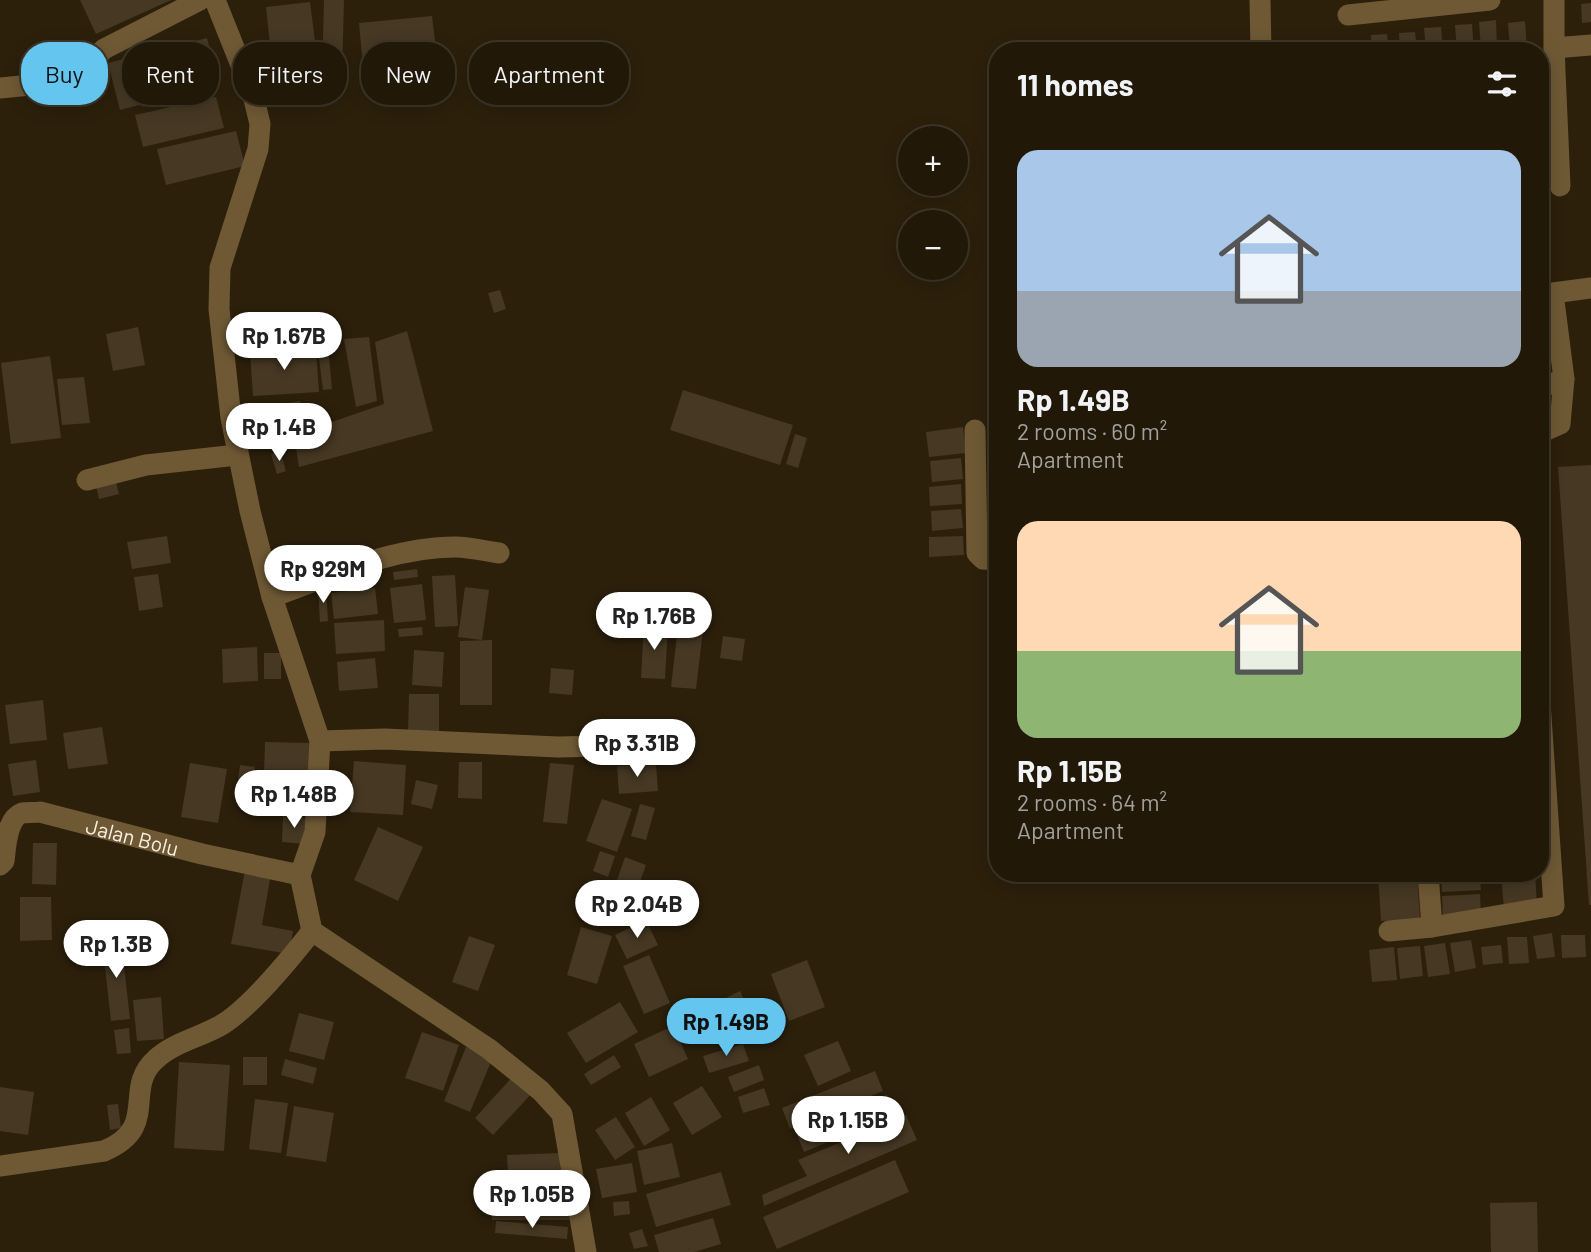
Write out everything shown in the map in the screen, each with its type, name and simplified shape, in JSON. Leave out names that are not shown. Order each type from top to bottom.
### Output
[{"type":"street","points":[[0,88],[71,82],[104,49],[200,0]]},
{"type":"street","points":[[215,0],[253,95],[260,124],[258,149],[220,268],[219,309],[237,455],[272,597],[320,741],[315,832],[300,875],[312,930],[489,1049],[551,1100],[562,1114],[584,1243],[603,1252]]},
{"type":"street","points":[[1260,0],[1261,42]]},
{"type":"street","points":[[1348,15],[1490,0]]},
{"type":"street","points":[[1554,0],[1560,186]]},
{"type":"street","points":[[1554,48],[1591,45]]},
{"type":"street","points":[[1549,429],[1560,424],[1563,379],[1553,293],[1591,288]]},
{"type":"street","points":[[1549,384],[1563,379]]},
{"type":"street","points":[[975,430],[977,553],[983,559],[989,559]]},
{"type":"street","points":[[87,480],[146,465],[237,455]]},
{"type":"street","points":[[272,597],[408,552],[458,547],[499,553]]},
{"type":"street","points":[[320,741],[385,739],[558,747],[604,746]]},
{"type":"street","name":"Jalan Bolu","points":[[0,865],[4,861],[10,826],[15,818],[23,813],[40,813],[202,854],[300,875]]},
{"type":"street","points":[[1389,931],[1432,927],[1554,906],[1549,833]]},
{"type":"street","points":[[1429,882],[1432,927]]},
{"type":"street","points":[[0,1166],[104,1151],[118,1145],[135,1128],[145,1072],[155,1060],[169,1050],[224,1023],[286,964],[312,930]]},
{"type":"building","points":[[80,0],[171,0],[96,34]]},
{"type":"building","points":[[324,0],[344,0],[343,42],[323,42]]},
{"type":"building","points":[[310,2],[315,42],[270,42],[266,7]]},
{"type":"building","points":[[1591,3],[1591,22],[1582,23],[1581,4]]},
{"type":"building","points":[[432,16],[435,42],[361,42],[361,44],[359,23]]},
{"type":"building","points":[[1496,20],[1497,42],[1480,42],[1479,22]]},
{"type":"building","points":[[1525,21],[1526,42],[1509,42],[1508,23]]},
{"type":"building","points":[[1472,24],[1473,42],[1456,42],[1455,25]]},
{"type":"building","points":[[1441,27],[1442,42],[1425,42],[1424,28]]},
{"type":"building","points":[[1415,32],[1416,42],[1400,42],[1399,33]]},
{"type":"building","points":[[1387,34],[1388,42],[1371,42],[1371,35]]},
{"type":"building","points":[[207,38],[208,42],[191,42]]},
{"type":"building","points":[[122,59],[122,105],[139,105],[120,110],[108,63]]},
{"type":"building","points":[[180,105],[218,105],[224,128],[143,147],[135,115]]},
{"type":"building","points":[[236,131],[245,166],[166,185],[157,149]]},
{"type":"building","points":[[500,290],[506,309],[494,313],[488,293]]},
{"type":"building","points":[[138,327],[145,365],[113,371],[106,334]]},
{"type":"building","points":[[407,331],[433,431],[299,467],[294,435],[384,404],[375,342]]},
{"type":"building","points":[[369,337],[377,401],[356,407],[344,339]]},
{"type":"building","points":[[316,349],[319,392],[253,396],[250,353]]},
{"type":"building","points":[[50,356],[61,438],[11,444],[1,363]]},
{"type":"building","points":[[329,357],[332,389],[323,390],[319,358]]},
{"type":"building","points":[[84,377],[90,423],[62,425],[57,379]]},
{"type":"building","points":[[683,390],[793,425],[780,465],[670,430]]},
{"type":"building","points":[[300,401],[304,427],[261,435],[257,408]]},
{"type":"building","points":[[963,427],[966,453],[929,457],[926,432]]},
{"type":"building","points":[[795,434],[807,438],[798,468],[786,464]]},
{"type":"building","points":[[280,451],[286,471],[277,474],[271,454]]},
{"type":"building","points":[[961,458],[963,479],[932,482],[930,461]]},
{"type":"building","points":[[1591,465],[1591,905],[1589,905],[1558,467]]},
{"type":"building","points":[[116,482],[119,494],[99,499],[96,486]]},
{"type":"building","points":[[961,484],[962,504],[930,506],[929,487]]},
{"type":"building","points":[[961,509],[963,528],[932,531],[931,511]]},
{"type":"building","points":[[167,536],[171,563],[132,569],[127,542]]},
{"type":"building","points":[[963,536],[964,555],[929,557],[929,537]]},
{"type":"building","points":[[417,569],[418,577],[394,580],[393,572]]},
{"type":"building","points":[[158,574],[163,607],[139,611],[134,577]]},
{"type":"building","points":[[455,575],[458,626],[435,627],[432,576]]},
{"type":"building","points":[[422,584],[426,620],[394,623],[390,588]]},
{"type":"building","points":[[465,587],[489,590],[482,640],[458,637]]},
{"type":"building","points":[[375,588],[378,614],[334,619],[331,593]]},
{"type":"building","points":[[318,589],[326,589],[328,621],[320,622]]},
{"type":"building","points":[[384,620],[385,651],[336,654],[334,623]]},
{"type":"building","points":[[644,624],[668,626],[665,679],[641,678]]},
{"type":"building","points":[[422,627],[423,635],[399,637],[398,629]]},
{"type":"building","points":[[678,627],[703,630],[696,689],[671,687]]},
{"type":"building","points":[[723,636],[745,639],[742,661],[720,658]]},
{"type":"building","points":[[492,640],[492,705],[460,705],[460,641]]},
{"type":"building","points":[[257,647],[258,681],[223,683],[222,649]]},
{"type":"building","points":[[414,650],[444,652],[442,687],[412,685]]},
{"type":"building","points":[[264,653],[281,653],[281,679],[264,679]]},
{"type":"building","points":[[375,658],[378,688],[339,691],[337,662]]},
{"type":"building","points":[[551,668],[574,670],[572,695],[549,693]]},
{"type":"building","points":[[409,694],[439,694],[439,733],[408,733]]},
{"type":"building","points":[[43,700],[47,740],[10,744],[5,705]]},
{"type":"building","points":[[102,727],[108,764],[68,769],[63,733]]},
{"type":"building","points":[[265,742],[313,743],[311,807],[263,806]]},
{"type":"building","points":[[36,760],[40,792],[13,796],[8,764]]},
{"type":"building","points":[[354,761],[406,765],[403,815],[350,812]]},
{"type":"building","points":[[459,762],[482,762],[482,799],[458,798]]},
{"type":"building","points":[[190,763],[227,769],[218,823],[181,817]]},
{"type":"building","points":[[550,763],[574,765],[567,824],[543,822]]},
{"type":"building","points":[[656,764],[658,791],[619,794],[617,766]]},
{"type":"building","points":[[240,765],[255,767],[252,797],[236,795]]},
{"type":"building","points":[[416,780],[438,785],[432,809],[411,804]]},
{"type":"building","points":[[602,799],[632,809],[617,852],[586,841]]},
{"type":"building","points":[[640,804],[655,808],[646,840],[631,836]]},
{"type":"building","points":[[283,816],[306,818],[304,844],[282,842]]},
{"type":"building","points":[[378,827],[423,847],[398,901],[354,880]]},
{"type":"building","points":[[33,843],[57,843],[56,885],[32,884]]},
{"type":"building","points":[[600,851],[615,856],[608,877],[593,871]]},
{"type":"building","points":[[625,857],[646,865],[638,887],[617,880]]},
{"type":"building","points":[[245,870],[271,874],[262,925],[293,931],[289,954],[231,944]]},
{"type":"building","points":[[1379,882],[1418,882],[1420,919],[1381,921]]},
{"type":"building","points":[[1441,882],[1480,882],[1481,890],[1442,892]]},
{"type":"building","points":[[1502,882],[1536,882],[1537,906],[1504,909]]},
{"type":"building","points":[[1480,894],[1481,919],[1443,920],[1442,896]]},
{"type":"building","points":[[20,897],[51,897],[52,940],[20,941]]},
{"type":"building","points":[[646,920],[658,945],[627,959],[615,935]]},
{"type":"building","points":[[581,927],[612,936],[597,984],[567,975]]},
{"type":"building","points":[[1552,933],[1555,957],[1537,959],[1533,936]]},
{"type":"building","points":[[1561,935],[1585,935],[1586,957],[1562,958]]},
{"type":"building","points":[[469,936],[495,945],[478,991],[452,982]]},
{"type":"building","points":[[1507,937],[1527,937],[1529,963],[1509,964]]},
{"type":"building","points":[[121,938],[130,1019],[111,1021],[102,940]]},
{"type":"building","points":[[1471,940],[1476,968],[1455,972],[1450,943]]},
{"type":"building","points":[[1445,943],[1450,974],[1428,977],[1424,946]]},
{"type":"building","points":[[1501,945],[1503,963],[1483,965],[1481,947]]},
{"type":"building","points":[[1420,946],[1423,976],[1400,979],[1397,948]]},
{"type":"building","points":[[1394,947],[1397,980],[1372,982],[1369,950]]},
{"type":"building","points":[[649,955],[670,1003],[644,1014],[623,966]]},
{"type":"building","points":[[807,960],[825,1007],[789,1021],[771,974]]},
{"type":"building","points":[[740,991],[756,1024],[718,1043],[702,1010]]},
{"type":"building","points":[[161,997],[164,1039],[137,1041],[133,1000]]},
{"type":"building","points":[[620,1002],[638,1032],[586,1063],[567,1033]]},
{"type":"building","points":[[299,1013],[334,1022],[324,1060],[289,1051]]},
{"type":"building","points":[[673,1026],[688,1059],[649,1077],[634,1044]]},
{"type":"building","points":[[129,1028],[131,1053],[117,1054],[114,1030]]},
{"type":"building","points":[[422,1032],[459,1045],[443,1091],[405,1078]]},
{"type":"building","points":[[838,1041],[851,1071],[818,1086],[804,1055]]},
{"type":"building","points":[[743,1044],[749,1061],[709,1073],[703,1056]]},
{"type":"building","points":[[466,1047],[493,1057],[470,1112],[444,1101]]},
{"type":"building","points":[[614,1055],[621,1067],[591,1085],[584,1074]]},
{"type":"building","points":[[243,1057],[267,1057],[267,1085],[243,1085]]},
{"type":"building","points":[[285,1059],[317,1068],[313,1084],[281,1075]]},
{"type":"building","points":[[179,1062],[230,1065],[224,1151],[174,1148]]},
{"type":"building","points":[[759,1065],[764,1080],[734,1092],[728,1077]]},
{"type":"building","points":[[875,1071],[883,1091],[790,1129],[782,1108]]},
{"type":"building","points":[[515,1074],[534,1091],[493,1135],[475,1118]]},
{"type":"building","points":[[702,1086],[722,1117],[692,1135],[673,1103]]},
{"type":"building","points":[[0,1087],[34,1092],[28,1135],[0,1131]]},
{"type":"building","points":[[764,1088],[770,1105],[743,1113],[738,1097]]},
{"type":"building","points":[[887,1095],[895,1114],[804,1152],[796,1133]]},
{"type":"building","points":[[651,1097],[670,1130],[644,1146],[625,1113]]},
{"type":"building","points":[[255,1099],[288,1103],[281,1153],[249,1149]]},
{"type":"building","points":[[118,1104],[121,1128],[110,1130],[107,1105]]},
{"type":"building","points":[[294,1106],[334,1113],[326,1162],[286,1156]]},
{"type":"building","points":[[906,1115],[917,1140],[764,1206],[762,1195],[807,1176],[798,1160]]},
{"type":"building","points":[[616,1117],[635,1147],[615,1160],[595,1130]]},
{"type":"building","points":[[672,1143],[680,1177],[644,1185],[637,1151]]},
{"type":"building","points":[[560,1153],[561,1173],[508,1175],[507,1155]]},
{"type":"building","points":[[895,1160],[909,1192],[777,1249],[763,1217]]},
{"type":"building","points":[[632,1163],[637,1192],[602,1198],[596,1169]]},
{"type":"building","points":[[721,1172],[731,1205],[656,1227],[646,1194]]},
{"type":"building","points":[[492,1180],[570,1180],[570,1220],[492,1220]]},
{"type":"building","points":[[629,1201],[630,1214],[614,1216],[613,1202]]},
{"type":"building","points":[[1537,1202],[1538,1252],[1491,1252],[1490,1203]]},
{"type":"building","points":[[713,1218],[721,1244],[694,1252],[659,1252],[654,1235]]},
{"type":"building","points":[[496,1221],[568,1227],[567,1239],[495,1233]]},
{"type":"building","points":[[642,1229],[648,1246],[634,1249],[629,1233]]}]
